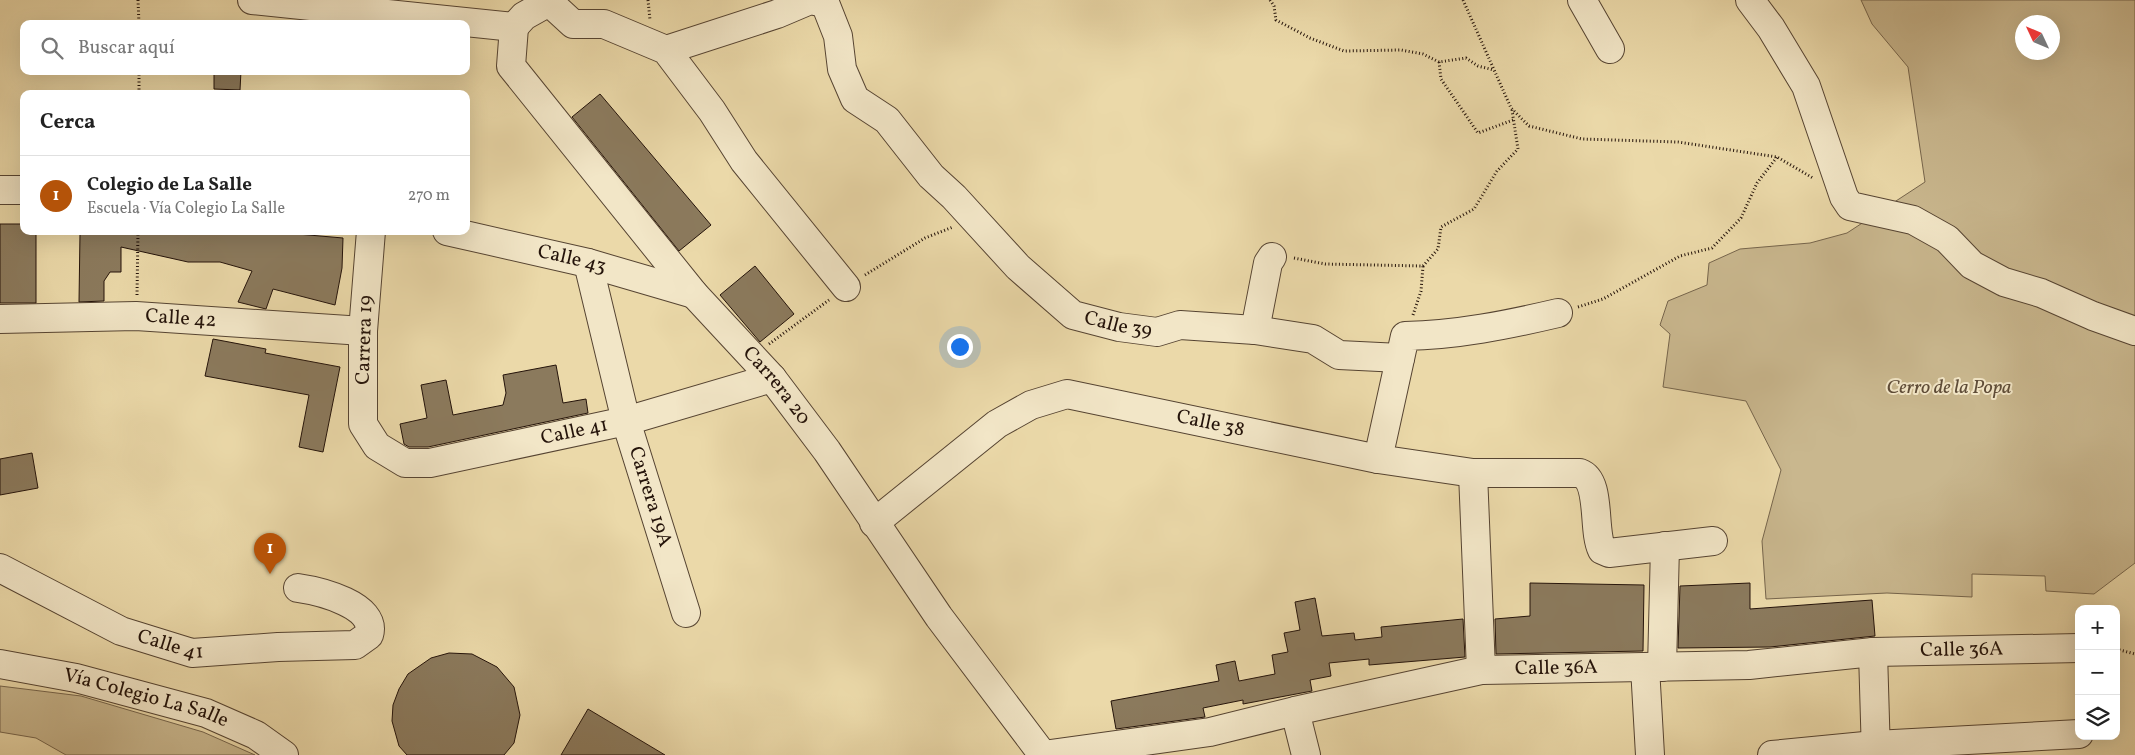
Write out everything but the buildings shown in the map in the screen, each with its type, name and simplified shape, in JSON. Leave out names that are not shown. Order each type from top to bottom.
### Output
[{"type":"street","points":[[252,0],[446,20]]},
{"type":"street","name":"Calle 39","points":[[666,50],[777,7],[810,0],[825,3],[838,36],[842,69],[854,99],[887,120],[931,176],[954,197],[1018,267],[1073,314],[1120,327],[1157,332],[1180,325],[1255,330]]},
{"type":"street","points":[[1582,0],[1610,49]]},
{"type":"street","points":[[1750,0],[1771,28],[1806,86],[1844,197],[1850,206],[1913,220],[1947,239],[1972,266],[2004,282],[2041,293],[2093,316],[2135,331]]},
{"type":"street","points":[[470,22],[514,27],[524,16],[549,1],[573,24],[604,24],[666,50],[712,111],[744,161],[846,287]]},
{"type":"street","name":"Carrera 20","points":[[514,27],[511,66],[694,294],[772,378],[827,451],[939,617],[1043,755]]},
{"type":"street","points":[[0,190],[20,190]]},
{"type":"street","name":"Carrera 19","points":[[371,235],[363,331],[363,424],[377,446]]},
{"type":"street","name":"Calle 43","points":[[464,235],[588,263],[694,294]]},
{"type":"street","points":[[1272,257],[1268,263],[1255,330],[1313,339],[1339,355],[1402,347],[1439,336],[1504,326],[1558,313]]},
{"type":"street","name":"Carrera 19A","points":[[588,263],[626,422],[686,613]]},
{"type":"street","name":"Calle 42","points":[[0,319],[136,316],[363,331]]},
{"type":"street","points":[[1378,459],[1402,347]]},
{"type":"street","name":"Calle 41","points":[[377,446],[405,463],[430,463],[626,422],[772,378]]},
{"type":"street","name":"Calle 38","points":[[874,523],[997,424],[1031,405],[1067,394],[1378,459],[1473,473],[1580,473],[1587,476],[1593,484],[1597,540],[1602,550],[1610,553],[1665,546]]},
{"type":"street","points":[[1473,473],[1481,670]]},
{"type":"street","points":[[1650,755],[1653,667],[1665,546],[1712,542]]},
{"type":"street","name":"Calle 41","points":[[0,568],[121,631],[192,653],[278,647],[355,645],[369,635],[370,626],[366,616],[343,600],[320,592],[298,588]]},
{"type":"street","name":"Calle 36A","points":[[1043,755],[1210,732],[1295,711],[1481,670],[1749,665],[1873,652],[2075,648]]},
{"type":"street","points":[[1873,652],[1875,750]]},
{"type":"street","name":"Vía Colegio La Salle","points":[[0,664],[76,678],[206,713],[256,735],[284,755]]},
{"type":"street","points":[[1295,711],[1306,755]]},
{"type":"street","points":[[1772,755],[1875,750],[2075,734]]},
{"type":"path","points":[[138,0],[138,20]]},
{"type":"path","points":[[1270,0],[1274,6],[1276,20],[1310,38],[1344,51],[1401,50],[1423,54],[1439,62],[1466,58],[1478,66],[1494,70]]},
{"type":"path","points":[[1402,347],[1421,291],[1423,266],[1438,249],[1441,227],[1474,209],[1497,171],[1518,149],[1511,108],[1462,0]]},
{"type":"path","points":[[1439,62],[1441,79],[1478,134],[1513,120]]},
{"type":"path","points":[[139,75],[139,90]]},
{"type":"path","points":[[1511,108],[1529,126],[1582,139],[1678,142],[1777,156],[1844,197]]},
{"type":"path","points":[[1558,313],[1603,299],[1680,256],[1712,248],[1741,218],[1756,183],[1777,156]]},
{"type":"path","points":[[136,316],[138,235]]},
{"type":"path","points":[[1272,257],[1280,256],[1325,264],[1423,266]]},
{"type":"path","points":[[2120,650],[2135,654]]},
{"type":"green space","name":"Cerro de la Popa","points":[[1861,0],[2135,0],[2135,563],[2094,594],[2046,591],[2045,576],[1972,574],[1972,597],[1887,593],[1766,599],[1762,541],[1781,470],[1746,401],[1663,387],[1670,334],[1660,325],[1668,301],[1707,285],[1709,263],[1740,249],[1810,243],[1847,233],[1925,182],[1908,67],[1872,24]]},
{"type":"green space","points":[[0,686],[81,696],[203,732],[255,755],[66,755],[36,738],[0,732]]},
{"type":"place","name":"Colegio de La Salle","points":[[270,574]]}]
